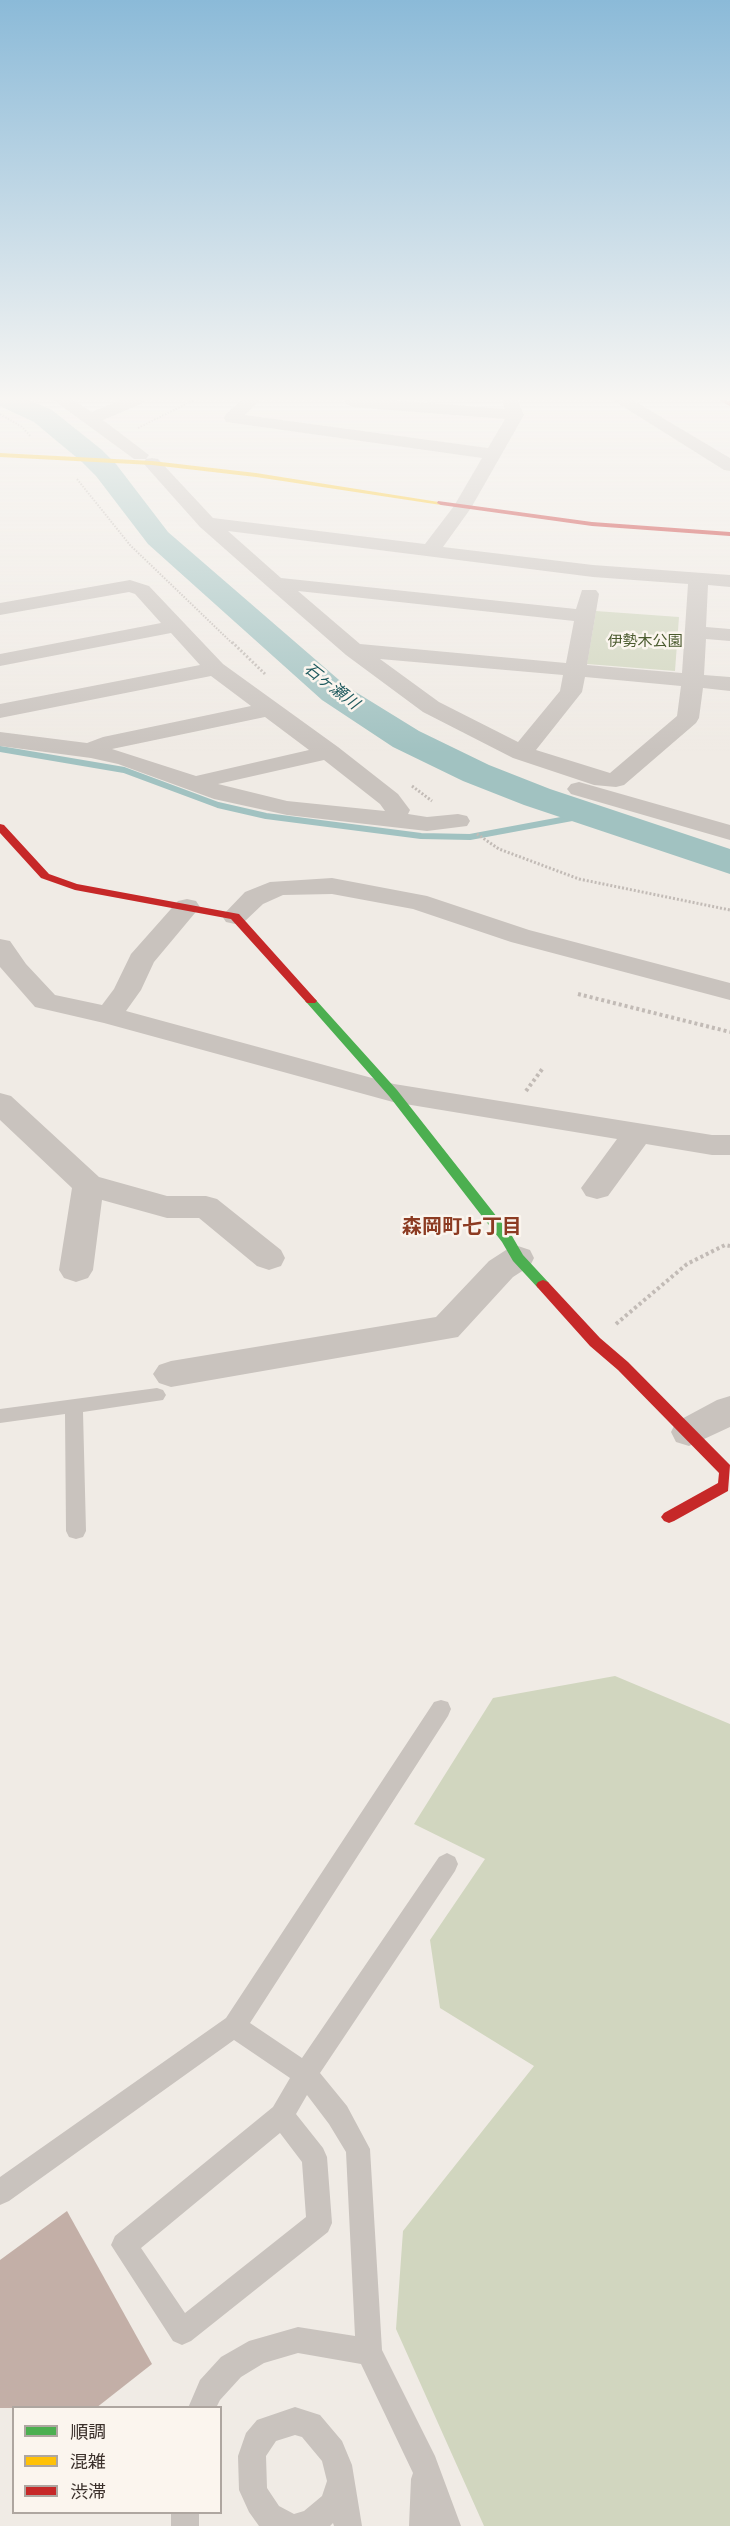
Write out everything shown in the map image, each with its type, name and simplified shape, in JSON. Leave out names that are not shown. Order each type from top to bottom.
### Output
[{"type":"main road","points":[[544,517],[592,524],[730,534]]},
{"type":"main road","points":[[597,517],[730,526]]},
{"type":"main road","points":[[0,827],[14,839],[27,859],[45,876],[75,886],[235,916],[393,1093],[507,1239],[518,1258],[595,1342],[623,1366],[726,1471],[727,1479],[723,1487],[669,1516]]},
{"type":"street","points":[[187,517],[229,563],[323,650],[407,712],[498,763],[730,833]]},
{"type":"street","points":[[200,517],[354,650],[432,707],[521,753],[602,780],[616,780],[687,718],[693,679],[698,578]]},
{"type":"street","points":[[430,551],[455,517]]},
{"type":"street","points":[[207,523],[592,572],[730,581]]},
{"type":"street","points":[[521,753],[571,692],[577,669],[592,572]]},
{"type":"street","points":[[275,583],[585,616]]},
{"type":"street","points":[[0,609],[130,586],[142,590],[215,669],[330,752],[389,799],[398,810],[392,819]]},
{"type":"street","points":[[0,660],[177,627]]},
{"type":"street","points":[[695,632],[730,635]]},
{"type":"street","points":[[354,650],[730,684]]},
{"type":"street","points":[[0,711],[215,669]]},
{"type":"street","points":[[91,752],[103,744],[270,709]]},
{"type":"street","points":[[0,739],[91,752],[151,767],[223,794],[287,808],[427,824],[458,821]]},
{"type":"street","points":[[195,785],[213,778],[330,752]]},
{"type":"street","points":[[235,916],[255,898],[279,887],[332,886],[418,902],[520,936],[730,992]]},
{"type":"street","points":[[109,1015],[127,990],[141,960],[187,907]]},
{"type":"street","points":[[0,947],[16,970],[45,1001],[109,1015],[393,1093],[712,1145],[730,1145]]},
{"type":"street","points":[[0,1103],[88,1185],[168,1207],[206,1207],[269,1258]]},
{"type":"street","points":[[597,1188],[639,1132]]},
{"type":"street","points":[[76,1270],[88,1185]]},
{"type":"street","points":[[164,1384],[446,1328],[501,1269],[518,1258]]},
{"type":"street","points":[[689,1432],[730,1410]]},
{"type":"lane","points":[[0,1416],[74,1407],[164,1384]]},
{"type":"lane","points":[[74,1407],[76,1531]]},
{"type":"lane","points":[[0,2192],[234,2026],[441,1709]]},
{"type":"lane","points":[[282,2116],[314,2157],[320,2223],[182,2332],[124,2245],[282,2116],[304,2074],[447,1864]]},
{"type":"lane","points":[[234,2026],[304,2074],[338,2115],[358,2150],[369,2352],[424,2466],[447,2526]]},
{"type":"lane","points":[[203,2406],[210,2390],[231,2367],[259,2351],[298,2340],[369,2352]]},
{"type":"lane","points":[[289,2526],[269,2516],[253,2490],[252,2456],[256,2443],[267,2430],[295,2421],[310,2425],[332,2451],[341,2479],[348,2526]]},
{"type":"lane","points":[[423,2526],[424,2466]]},
{"type":"lane","points":[[299,2526],[310,2524],[334,2504],[341,2479]]},
{"type":"path","points":[[107,517],[130,545],[273,682]]},
{"type":"path","points":[[403,780],[499,849],[579,879],[730,910]]},
{"type":"path","points":[[578,994],[730,1032]]},
{"type":"path","points":[[595,1342],[687,1264],[724,1245],[730,1246]]},
{"type":"green space","name":"伊勢木公園","points":[[596,611],[679,617],[675,671],[587,664]]},
{"type":"green space","points":[[615,1676],[730,1724],[730,2526],[484,2526],[396,2329],[403,2231],[534,2066],[440,2008],[430,1940],[485,1859],[414,1824],[493,1698]]},
{"type":"building","points":[[67,2211],[152,2364],[99,2406],[0,2408],[0,2260]]},
{"type":"waterway","name":"石ヶ瀬川","points":[[142,517],[158,538],[334,693],[406,739],[476,773],[537,797],[730,862]]},
{"type":"waterway","points":[[0,749],[124,770],[218,805],[266,816],[421,836],[470,837],[588,815]]},
{"type":"traffic: fast","points":[[311,1001],[393,1093],[507,1239],[518,1258],[543,1285]]},
{"type":"traffic: jam","points":[[541,517],[592,524],[730,534]]},
{"type":"traffic: jam","points":[[0,827],[45,876],[75,887],[235,916],[311,1001]]},
{"type":"traffic: jam","points":[[543,1285],[595,1342],[623,1366],[726,1471],[727,1479],[723,1487],[669,1517]]},
{"type":"district","name":"森岡町七丁目","points":[[462,1228]]}]
